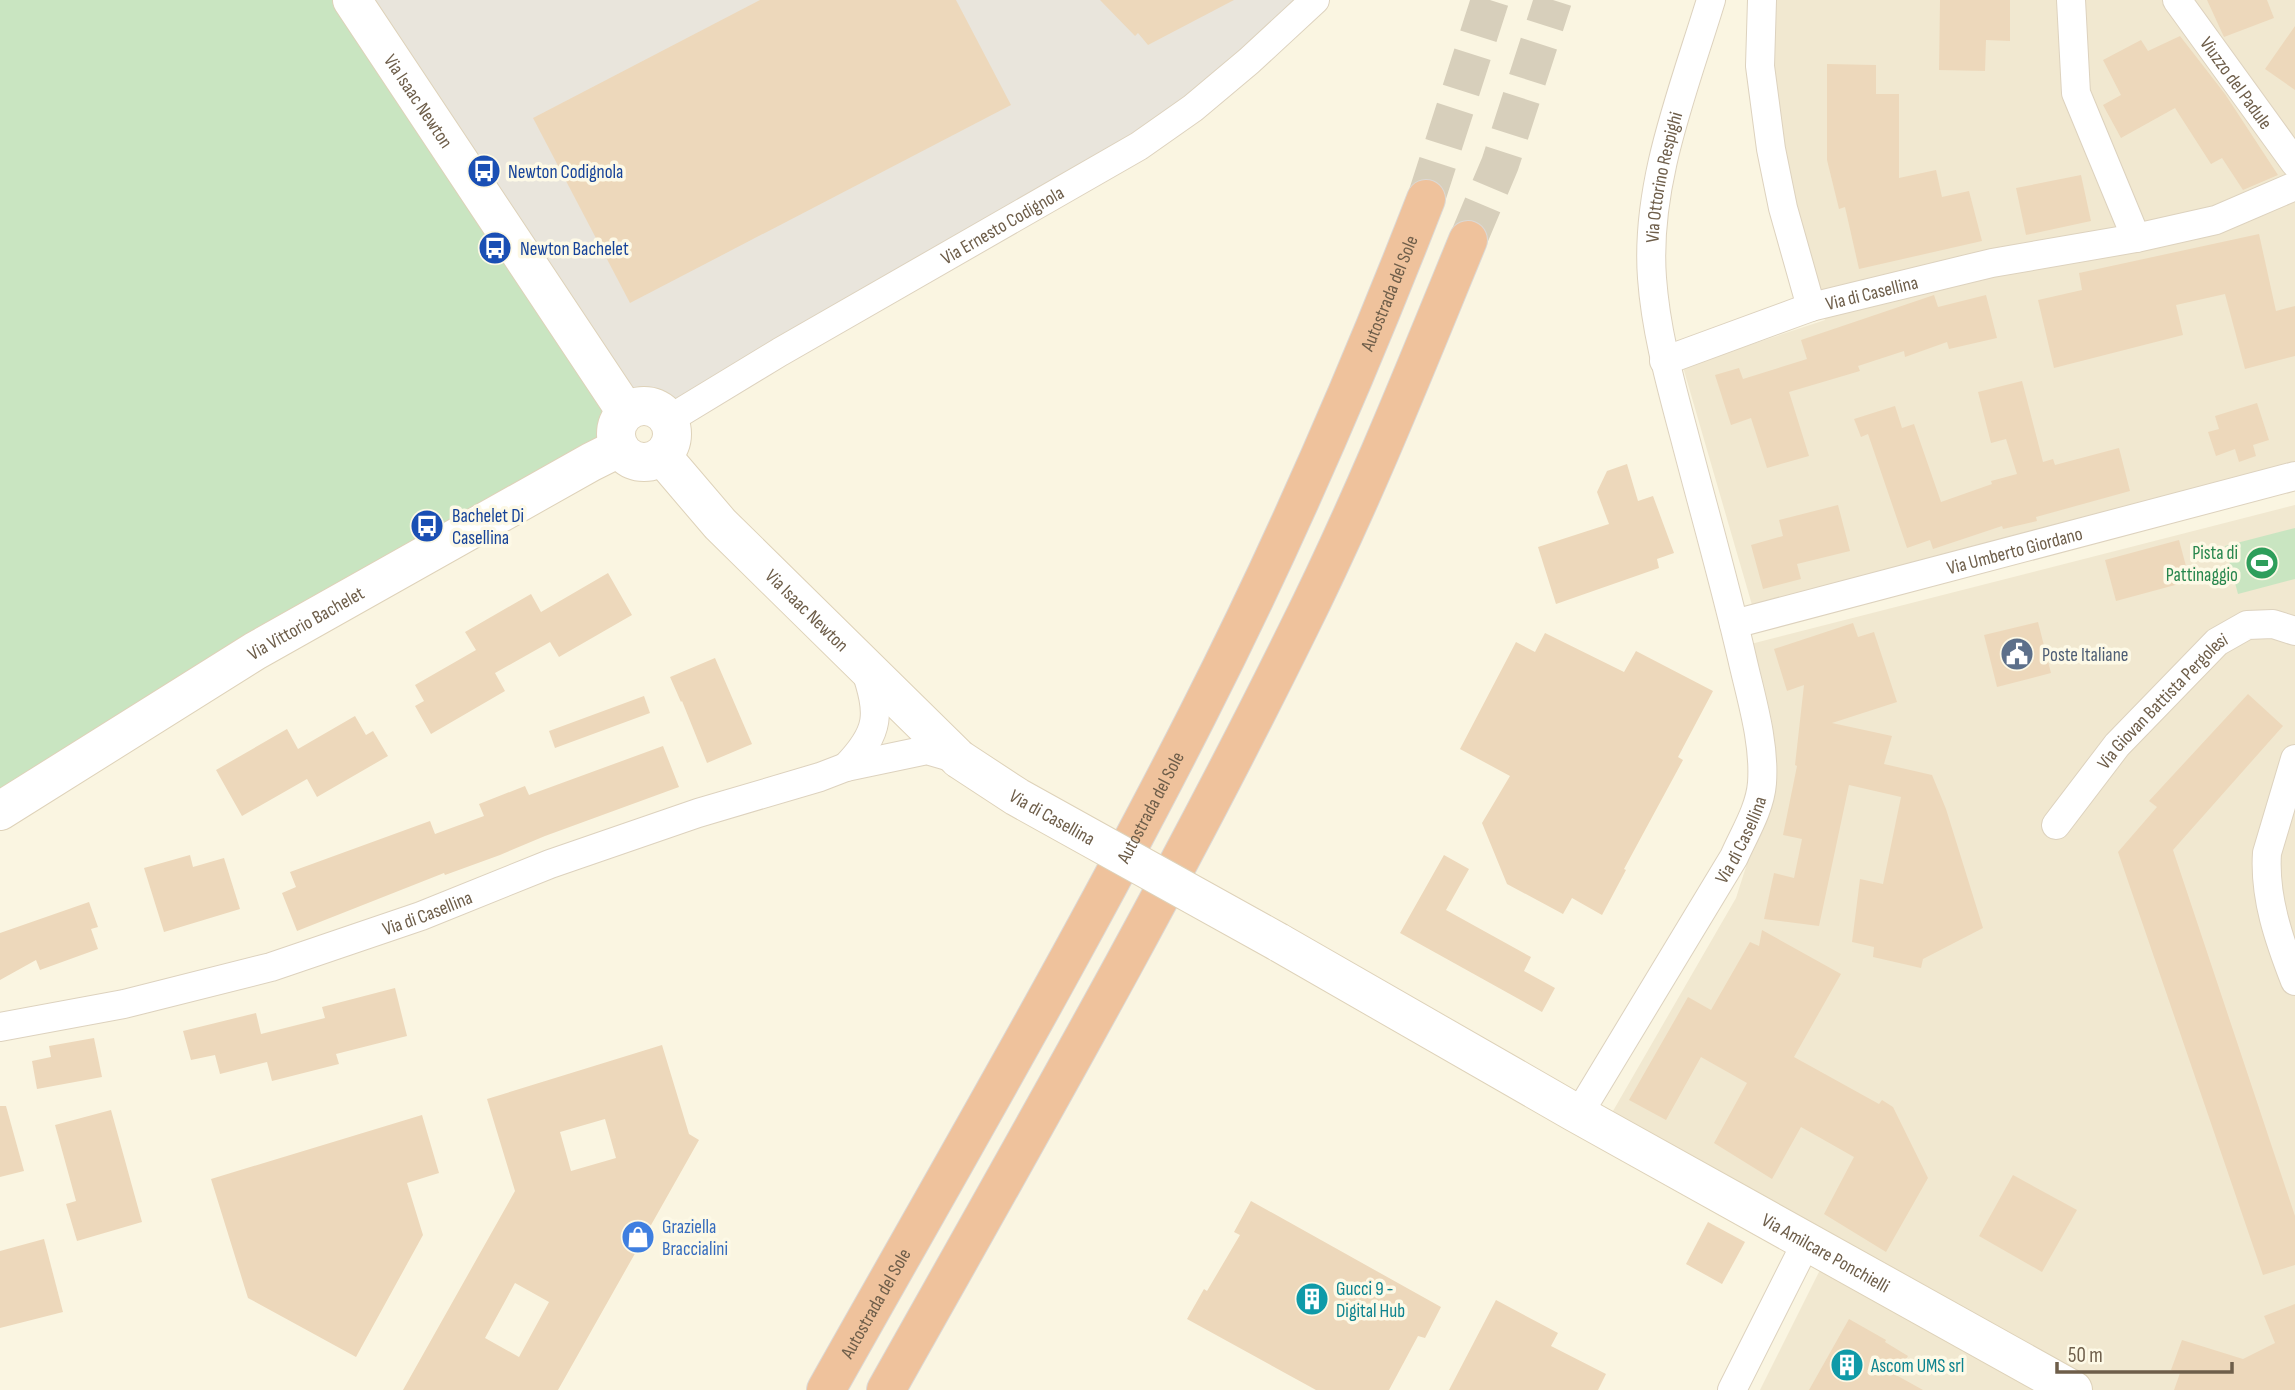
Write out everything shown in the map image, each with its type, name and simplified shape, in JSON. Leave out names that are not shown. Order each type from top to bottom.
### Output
[{"type":"highway","name":"Autostrada del Sole","points":[[826,1390],[1058,976],[1198,715],[1257,595],[1337,417],[1380,319],[1426,199]]},
{"type":"highway","points":[[886,1390],[1182,860],[1298,631],[1370,479],[1468,240]]},
{"type":"street","name":"Via Isaac Newton","points":[[352,0],[626,412],[639,406],[649,406],[662,412],[665,438],[720,524],[959,759]]},
{"type":"street","name":"Via Ottorino Respighi","points":[[1664,361],[1651,274],[1654,219],[1670,136],[1711,0]]},
{"type":"street","points":[[1762,0],[1760,66],[1771,149],[1783,208],[1811,307]]},
{"type":"street","points":[[2071,0],[2076,93],[2136,238]]},
{"type":"street","name":"Viuzzo del Padule","points":[[2177,0],[2295,163]]},
{"type":"street","name":"Via Ernesto Codignola","points":[[665,438],[780,352],[1139,146],[1193,108],[1307,3]]},
{"type":"street","name":"Via di Casellina","points":[[0,1027],[124,1004],[271,968],[421,916],[550,864],[698,813],[846,767],[927,750],[959,759],[1017,797],[1278,942],[1578,1115],[1734,857],[1758,799],[1762,775],[1758,734],[1734,624],[1664,361],[1811,307],[1992,263],[2136,238],[2216,220],[2295,186]]},
{"type":"street","points":[[626,412],[616,429],[619,448],[628,457],[639,462],[651,461],[665,438]]},
{"type":"street","name":"Via Vittorio Bachelet","points":[[0,811],[255,651],[619,448]]},
{"type":"street","name":"Via Umberto Giordano","points":[[1734,624],[2295,476]]},
{"type":"street","name":"Via Giovan Battista Pergolesi","points":[[2056,825],[2117,745],[2217,642],[2247,625],[2273,624],[2295,631]]},
{"type":"street","name":"Via di Casellina","points":[[846,767],[865,747],[873,731],[874,697],[864,665]]},
{"type":"street","points":[[2295,760],[2266,863],[2272,911],[2295,981]]},
{"type":"street","name":"Via Amilcare Ponchielli","points":[[1578,1115],[2073,1390]]},
{"type":"street","points":[[1732,1390],[1805,1243]]},
{"type":"shaded area","points":[[352,0],[1315,0],[1139,146],[662,412],[642,406]]},
{"type":"shaded area","points":[[1772,0],[2295,0],[2295,466],[1752,605],[1683,367],[1825,320],[1789,200],[1766,52]]},
{"type":"shaded area","points":[[2295,505],[2295,1390],[1760,1390],[1829,1252],[1602,1130],[1736,898],[1776,773],[1747,645]]},
{"type":"green space","points":[[0,0],[352,0],[617,424],[615,433],[0,811]]},
{"type":"green space","name":"Pista di Pattinaggio","points":[[2295,528],[2295,579],[2238,594],[2225,546]]},
{"type":"building","points":[[760,0],[956,0],[1011,105],[630,303],[533,118]]},
{"type":"building","points":[[1100,0],[1234,0],[1148,45],[1138,33],[1135,36]]},
{"type":"building","points":[[1940,0],[2010,0],[2010,41],[1986,40],[1985,71],[1939,70]]},
{"type":"building","points":[[2207,0],[2267,0],[2274,18],[2224,37]]},
{"type":"building","points":[[2295,26],[2295,90],[2265,69]]},
{"type":"building","points":[[2180,36],[2225,94],[2278,175],[2243,190],[2222,158],[2211,164],[2175,108],[2121,138],[2103,105],[2121,95],[2103,60],[2141,40],[2148,51]]},
{"type":"building","points":[[1827,64],[1876,65],[1876,94],[1899,94],[1899,178],[1936,170],[1942,197],[1969,191],[1982,241],[1859,269],[1845,207],[1839,209],[1827,160]]},
{"type":"building","points":[[2081,175],[2091,221],[2026,235],[2016,188]]},
{"type":"building","points":[[2259,234],[2276,311],[2295,306],[2295,356],[2245,369],[2225,294],[2176,305],[2183,335],[2054,368],[2038,300],[2082,290],[2079,273]]},
{"type":"building","points":[[1934,295],[1938,307],[1986,295],[1997,338],[1949,349],[1947,342],[1905,357],[1904,351],[1858,366],[1860,371],[1789,392],[1809,456],[1767,468],[1751,418],[1731,425],[1715,375],[1739,368],[1743,379],[1807,359],[1801,340]]},
{"type":"building","points":[[2022,381],[2043,462],[2053,459],[2055,465],[2119,448],[2130,491],[2036,517],[2037,521],[2003,529],[2002,526],[1933,549],[1930,540],[1907,548],[1868,434],[1861,437],[1854,419],[1895,406],[1902,428],[1914,424],[1941,502],[1992,484],[1991,481],[2017,474],[2006,439],[1991,443],[1978,392]]},
{"type":"building","points":[[2257,403],[2269,440],[2253,445],[2256,456],[2239,462],[2235,449],[2216,456],[2208,432],[2219,429],[2215,416]]},
{"type":"building","points":[[1627,464],[1638,501],[1653,496],[1674,553],[1657,559],[1659,568],[1556,604],[1538,547],[1609,524],[1597,492],[1607,471]]},
{"type":"building","points":[[1838,505],[1850,551],[1797,564],[1801,579],[1763,589],[1751,545],[1783,536],[1779,520]]},
{"type":"building","points":[[2179,540],[2190,581],[2116,601],[2105,560]]},
{"type":"building","points":[[608,573],[632,615],[559,657],[550,642],[495,673],[505,691],[431,734],[415,706],[424,701],[415,685],[476,650],[465,632],[531,594],[541,612]]},
{"type":"building","name":"Poste Italiane","points":[[2038,622],[2051,673],[1997,687],[1984,635]]},
{"type":"building","points":[[1853,623],[1858,637],[1874,632],[1897,702],[1832,723],[1892,736],[1884,764],[1932,775],[1946,809],[1983,928],[1923,959],[1921,968],[1873,957],[1874,947],[1852,942],[1860,879],[1883,884],[1901,797],[1849,785],[1819,926],[1764,919],[1774,873],[1794,878],[1802,839],[1783,835],[1797,766],[1804,685],[1787,691],[1774,649]]},
{"type":"building","points":[[1545,633],[1624,672],[1636,651],[1713,691],[1678,757],[1683,760],[1602,915],[1572,898],[1563,914],[1507,884],[1482,823],[1510,776],[1460,749],[1516,642],[1535,652]]},
{"type":"building","points":[[715,658],[752,744],[707,763],[670,677]]},
{"type":"building","points":[[2248,694],[2283,726],[2173,850],[2295,1216],[2295,1265],[2263,1275],[2118,852],[2157,807],[2149,801]]},
{"type":"building","points":[[644,696],[650,713],[555,748],[549,731]]},
{"type":"building","points":[[355,716],[366,735],[373,731],[388,756],[317,797],[307,779],[242,816],[216,770],[287,729],[298,749]]},
{"type":"building","points":[[663,746],[679,787],[500,855],[445,875],[444,873],[297,931],[282,893],[296,887],[290,872],[430,821],[435,834],[484,816],[479,804],[525,786],[529,795]]},
{"type":"building","points":[[190,855],[193,867],[224,858],[240,909],[164,932],[144,868]]},
{"type":"building","points":[[1444,855],[1469,869],[1446,910],[1531,957],[1524,971],[1555,988],[1542,1012],[1400,933]]},
{"type":"building","points":[[89,902],[98,927],[91,929],[98,949],[40,970],[36,960],[0,980],[0,933]]},
{"type":"building","points":[[1762,930],[1841,974],[1794,1057],[1879,1104],[1882,1100],[1893,1107],[1928,1178],[1886,1252],[1824,1214],[1854,1157],[1801,1127],[1772,1179],[1714,1143],[1747,1083],[1701,1057],[1666,1120],[1629,1100],[1688,997],[1711,1010],[1750,942],[1759,946]]},
{"type":"building","points":[[395,988],[407,1036],[336,1054],[339,1064],[272,1081],[267,1062],[220,1074],[215,1055],[191,1060],[183,1031],[256,1013],[261,1034],[325,1018],[322,1007]]},
{"type":"building","points":[[94,1038],[102,1077],[37,1089],[32,1061],[51,1057],[49,1046]]},
{"type":"building","points":[[662,1045],[689,1134],[699,1140],[558,1390],[403,1390],[515,1191],[487,1099]],"holes":[[[605,1119],[616,1158],[571,1171],[560,1132]],[[515,1283],[549,1302],[519,1357],[485,1338]]]},
{"type":"building","points":[[0,1106],[6,1106],[24,1171],[0,1177]]},
{"type":"building","points":[[111,1110],[142,1222],[77,1241],[66,1204],[76,1201],[55,1125]]},
{"type":"building","points":[[422,1115],[439,1173],[407,1183],[423,1235],[356,1357],[248,1298],[211,1179]]},
{"type":"building","points":[[2013,1175],[2077,1210],[2042,1272],[1979,1236]]},
{"type":"building","name":"Gucci 9 - Digital Hub","points":[[1251,1201],[1441,1307],[1425,1338],[1418,1336],[1389,1390],[1316,1390],[1187,1319],[1240,1235],[1234,1232]]},
{"type":"building","points":[[1708,1222],[1745,1242],[1722,1284],[1686,1264]]},
{"type":"building","points":[[44,1239],[63,1312],[0,1328],[0,1251]]},
{"type":"building","points":[[1496,1300],[1558,1333],[1551,1346],[1606,1374],[1598,1390],[1449,1390]]},
{"type":"building","points":[[2295,1304],[2295,1390],[2174,1390],[2180,1373],[2171,1370],[2182,1340],[2243,1359],[2275,1343],[2264,1316]]},
{"type":"building","name":"Ascom UMS srl","points":[[1849,1319],[1908,1356],[1896,1375],[1923,1390],[1809,1390]]},
{"type":"tunnel","points":[[1426,199],[1490,0]]},
{"type":"tunnel","points":[[1468,240],[1500,164],[1553,0]]},
{"type":"place","name":"Newton Codignola","points":[[484,171]]},
{"type":"place","name":"Newton Bachelet","points":[[495,248]]},
{"type":"place","name":"Bachelet Di Casellina","points":[[427,526]]},
{"type":"place","name":"Pista di Pattinaggio","points":[[2262,563]]},
{"type":"place","name":"Poste Italiane","points":[[2017,654]]},
{"type":"place","name":"Graziella Braccialini","points":[[638,1237]]},
{"type":"place","name":"Gucci 9 - Digital Hub","points":[[1312,1299]]},
{"type":"place","name":"Ascom UMS srl","points":[[1847,1365]]}]
